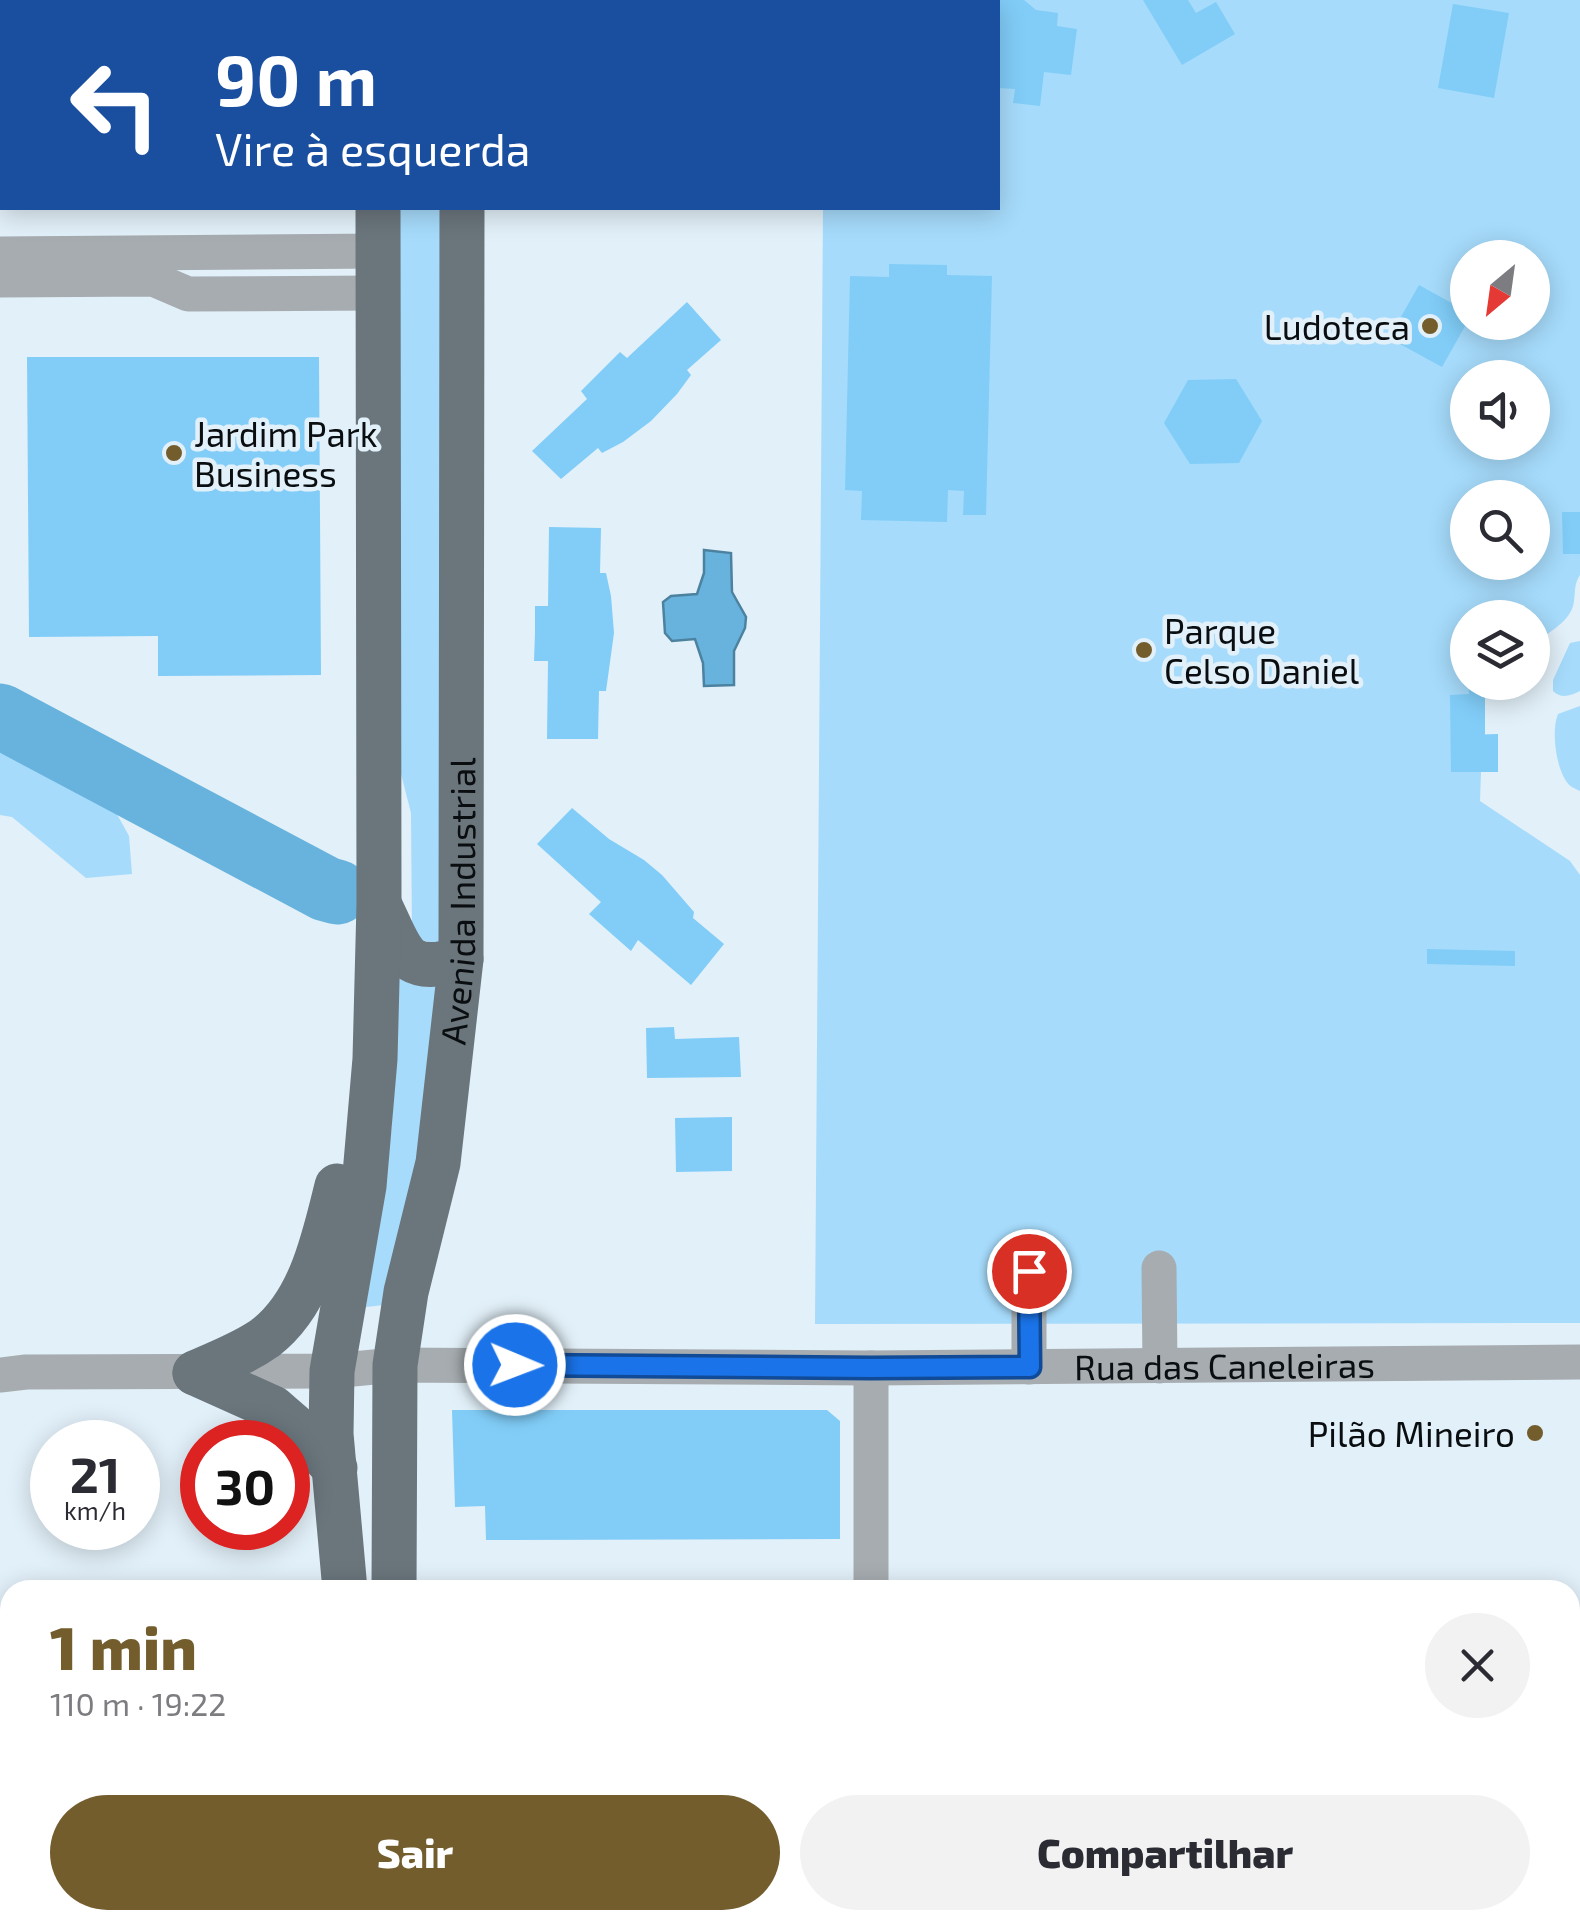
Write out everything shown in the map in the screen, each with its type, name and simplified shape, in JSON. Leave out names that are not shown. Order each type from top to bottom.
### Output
[{"type":"main road","name":"Avenida Industrial","points":[[394,1580],[395,1364],[406,1292],[438,1162],[461,960],[462,210]]},
{"type":"main road","points":[[345,1580],[331,1434],[332,1371],[364,1186],[374,1059],[379,904],[379,251]]},
{"type":"main road","points":[[379,904],[410,959],[426,966],[461,960]]},
{"type":"main road","points":[[196,1373],[261,1340],[294,1308],[328,1225],[374,1059]]},
{"type":"main road","points":[[196,1373],[273,1408],[335,1468]]},
{"type":"street","points":[[0,254],[379,251]]},
{"type":"street","points":[[0,280],[153,279],[188,294],[379,251]]},
{"type":"street","points":[[1159,1268],[1160,1366]]},
{"type":"street","points":[[1029,1271],[1030,1367]]},
{"type":"street","name":"Rua das Caneleiras","points":[[9,1371],[332,1371],[395,1364],[871,1368],[1580,1362]]},
{"type":"street","points":[[871,1368],[871,1580]]},
{"type":"shaded area","name":"Parque Celso Daniel","points":[[1000,0],[1580,0],[1580,575],[1570,612],[1550,632],[1550,600],[1450,600],[1450,700],[1485,700],[1485,734],[1498,734],[1498,772],[1481,772],[1480,801],[1570,861],[1580,875],[1580,1323],[815,1324],[823,210],[1000,210]]},
{"type":"shaded area","points":[[398,210],[446,210],[442,946],[412,937],[411,813],[399,766]]},
{"type":"shaded area","points":[[704,550],[731,553],[732,592],[746,617],[734,651],[734,685],[704,686],[703,663],[695,639],[672,641],[665,633],[663,602],[671,596],[697,594],[704,573]]},
{"type":"shaded area","points":[[1580,641],[1580,691],[1559,695],[1553,691],[1553,680],[1570,643]]},
{"type":"shaded area","points":[[0,697],[160,782],[142,808],[113,807],[129,836],[132,874],[86,878],[12,817],[0,815]]},
{"type":"shaded area","points":[[1580,706],[1580,791],[1562,775],[1555,739],[1558,714]]},
{"type":"shaded area","points":[[400,978],[438,982],[422,1147],[384,1305],[366,1307],[392,1125]]},
{"type":"building","points":[[1000,0],[1024,0],[1036,10],[1058,13],[1057,26],[1077,29],[1071,75],[1044,72],[1040,106],[1013,103],[1015,89],[1000,88]]},
{"type":"building","points":[[1143,0],[1188,0],[1196,13],[1216,2],[1235,34],[1182,65]]},
{"type":"building","points":[[1453,4],[1509,13],[1494,98],[1438,88]]},
{"type":"building","points":[[889,264],[947,265],[947,275],[992,276],[986,515],[963,515],[964,491],[948,490],[947,522],[861,520],[862,491],[845,490],[850,276],[889,277]]},
{"type":"building","name":"Ludoteca","points":[[1419,285],[1450,302],[1450,340],[1457,340],[1442,367],[1389,338]]},
{"type":"building","points":[[687,302],[721,340],[687,370],[691,375],[651,421],[602,453],[598,448],[561,479],[532,451],[587,399],[581,391],[620,352],[627,358]]},
{"type":"building","name":"Jardim Park Business","points":[[27,357],[319,357],[321,675],[158,676],[158,636],[29,637]]},
{"type":"building","points":[[1236,379],[1262,421],[1239,463],[1190,464],[1164,423],[1188,380]]},
{"type":"building","points":[[1562,512],[1580,512],[1580,554],[1563,554]]},
{"type":"building","points":[[549,527],[601,528],[600,573],[606,573],[614,633],[606,691],[599,691],[598,739],[547,739],[548,661],[534,661],[535,606],[548,606]]},
{"type":"building","points":[[1450,700],[1485,700],[1485,735],[1498,734],[1498,772],[1451,772]]},
{"type":"building","points":[[572,808],[662,875],[694,912],[693,918],[724,944],[691,985],[638,940],[631,951],[589,914],[601,902],[537,844]]},
{"type":"building","points":[[1427,949],[1515,951],[1515,966],[1427,964]]},
{"type":"building","points":[[674,1027],[675,1039],[739,1037],[741,1077],[647,1078],[646,1028]]},
{"type":"building","points":[[732,1117],[732,1171],[676,1172],[675,1118]]},
{"type":"building","points":[[452,1410],[827,1410],[840,1421],[840,1539],[486,1540],[485,1506],[455,1507]]},
{"type":"waterway","points":[[0,716],[337,892]]},
{"type":"place","name":"Ludoteca","points":[[1430,326]]},
{"type":"place","name":"Jardim Park Business","points":[[174,453]]},
{"type":"place","name":"Parque Celso Daniel","points":[[1144,650]]},
{"type":"place","name":"Pilão Mineiro","points":[[1535,1433]]},
{"type":"route","points":[[515,1365],[1030,1367],[1029,1271]]}]
